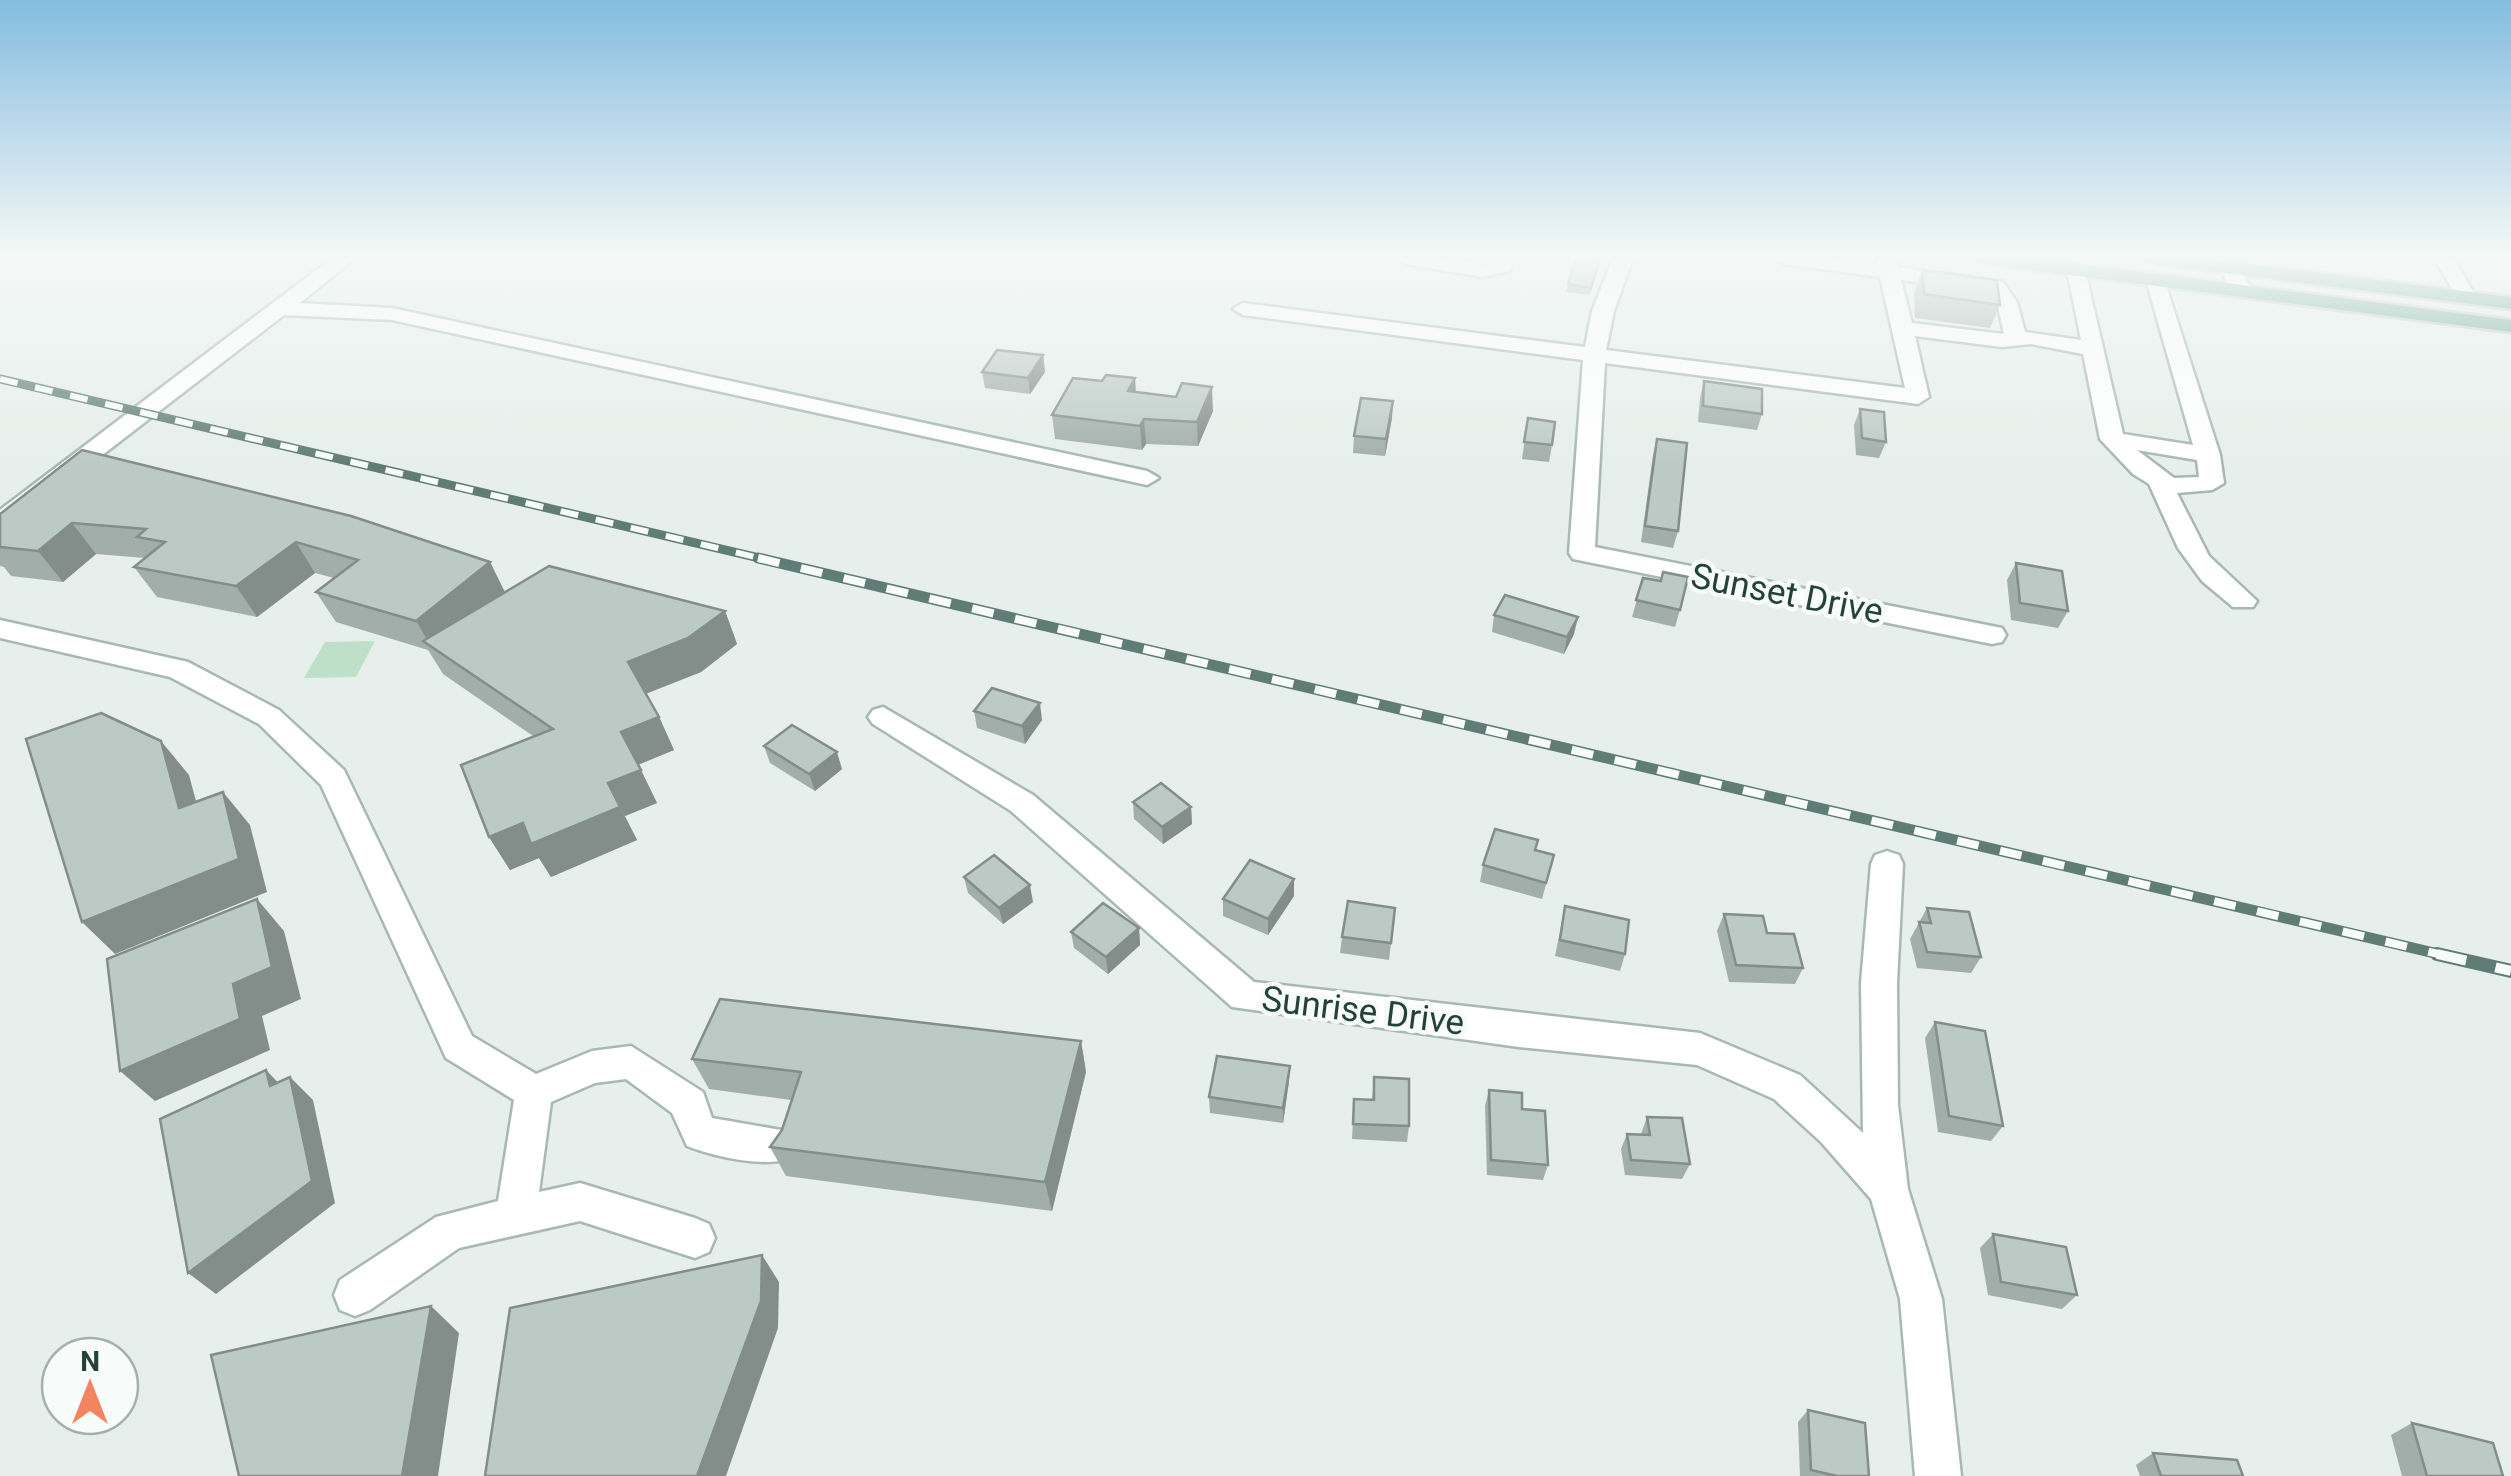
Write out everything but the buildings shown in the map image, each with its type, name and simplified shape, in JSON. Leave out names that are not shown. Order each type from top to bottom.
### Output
[{"type":"street","points":[[0,522],[255,327]]},
{"type":"street","points":[[451,327],[1147,478]]},
{"type":"street","points":[[1380,327],[1918,397],[1902,328],[2002,342],[2016,339],[2094,349]]},
{"type":"street","points":[[1594,355],[1601,327]]},
{"type":"street","points":[[2013,327],[2016,339]]},
{"type":"street","points":[[2090,327],[2112,439],[2142,468],[2170,486],[2212,483],[2171,327]]},
{"type":"street","name":"Sunset Drive","points":[[1594,355],[1582,553],[1992,635]]},
{"type":"street","points":[[2112,439],[2208,456]]},
{"type":"street","points":[[2160,480],[2180,534],[2200,566],[2242,601]]},
{"type":"street","points":[[0,629],[178,669],[270,717],[333,778],[459,1048],[534,1092]]},
{"type":"street","name":"Sunrise Drive","points":[[883,717],[1022,802],[1245,996],[1700,1050],[1787,1087],[1835,1130],[1888,1189]]},
{"type":"street","name":"Sunrise Drive","points":[[1887,864],[1880,1105],[1888,1189],[1922,1300],[1938,1476]]},
{"type":"street","points":[[534,1092],[592,1066],[632,1062],[690,1104],[694,1124],[701,1134],[779,1146]]},
{"type":"street","points":[[516,1216],[534,1092]]},
{"type":"street","points":[[354,1295],[450,1230],[580,1202],[696,1238]]},
{"type":"green space","points":[[375,641],[356,677],[304,678],[325,642]]},
{"type":"railway","points":[[0,379],[768,560]]},
{"type":"railway","points":[[758,558],[2447,956]]},
{"type":"railway","points":[[2437,954],[2511,971]]}]
